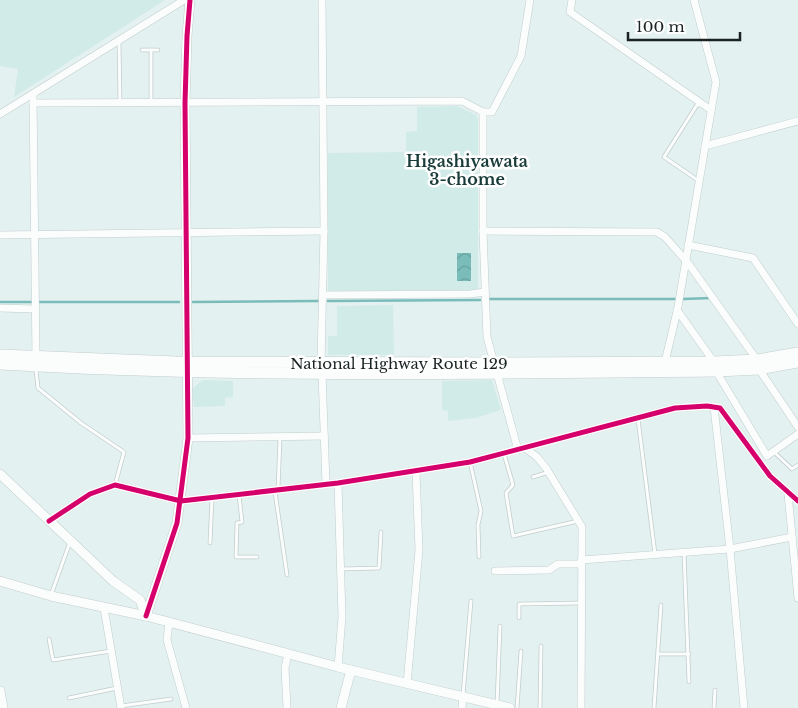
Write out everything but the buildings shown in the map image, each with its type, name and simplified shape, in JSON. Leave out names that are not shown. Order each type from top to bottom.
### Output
[{"type":"highway","name":"National Highway Route 129","points":[[758,364],[798,353]]},
{"type":"highway","name":"National Highway Route 129","points":[[0,355],[36,362]]},
{"type":"highway","name":"National Highway Route 129","points":[[0,364],[36,362],[186,367],[322,368],[715,367],[798,362]]},
{"type":"highway","name":"National Highway Route 129","points":[[494,367],[665,362],[715,367]]},
{"type":"street","points":[[0,114],[33,99],[184,0]]},
{"type":"street","points":[[146,616],[170,549],[181,501],[188,438],[185,103],[186,36],[190,0]]},
{"type":"street","points":[[322,0],[324,295],[321,323],[326,484]]},
{"type":"street","points":[[33,99],[120,103],[462,101],[482,112],[492,112],[521,56],[530,0]]},
{"type":"street","points":[[572,0],[570,12],[711,110]]},
{"type":"street","points":[[665,362],[677,310],[716,82],[694,0]]},
{"type":"street","points":[[33,99],[36,362]]},
{"type":"street","points":[[482,112],[483,231],[487,337],[494,367],[522,449],[537,457],[549,472],[582,527],[580,708]]},
{"type":"street","points":[[705,146],[798,121]]},
{"type":"street","points":[[483,231],[649,230],[665,237],[686,260],[758,364],[798,427]]},
{"type":"street","points":[[0,235],[324,231]]},
{"type":"street","points":[[688,245],[753,258],[798,324]]},
{"type":"street","points":[[324,295],[485,292]]},
{"type":"street","points":[[0,308],[34,308]]},
{"type":"street","points":[[677,310],[715,367],[767,456],[798,434]]},
{"type":"street","points":[[49,521],[90,494],[115,485],[181,501],[338,483],[470,462],[675,408],[714,407],[720,408],[770,476],[798,502]]},
{"type":"street","points":[[714,407],[730,549],[744,708]]},
{"type":"street","points":[[188,438],[324,436]]},
{"type":"street","points":[[407,684],[418,550],[416,472]]},
{"type":"street","points":[[0,474],[113,581],[140,600],[146,616]]},
{"type":"street","points":[[338,483],[339,569],[342,617],[338,667]]},
{"type":"street","points":[[788,494],[798,598]]},
{"type":"street","points":[[496,571],[548,570],[558,564],[655,554],[730,549],[792,537]]},
{"type":"street","points":[[0,581],[51,596],[146,616],[338,667],[407,684],[463,695],[510,708]]},
{"type":"street","points":[[104,608],[120,707]]},
{"type":"street","points":[[169,622],[167,640],[186,708]]},
{"type":"street","points":[[286,708],[285,668],[288,654]]},
{"type":"street","points":[[341,708],[351,670]]},
{"type":"street","points":[[0,691],[3,708]]},
{"type":"street","points":[[462,708],[463,695]]},
{"type":"lane","points":[[119,41],[120,103]]},
{"type":"lane","points":[[142,50],[158,50]]},
{"type":"lane","points":[[151,50],[151,103]]},
{"type":"lane","points":[[699,181],[664,157],[697,105],[703,105]]},
{"type":"lane","points":[[36,362],[38,388],[81,424],[124,452],[115,485]]},
{"type":"lane","points":[[638,418],[655,554]]},
{"type":"lane","points":[[280,436],[276,490],[287,575]]},
{"type":"lane","points":[[773,452],[792,469],[798,465]]},
{"type":"lane","points":[[504,454],[513,485],[506,493],[513,536],[579,520]]},
{"type":"lane","points":[[470,462],[481,512],[478,525],[479,557]]},
{"type":"lane","points":[[533,477],[549,472]]},
{"type":"lane","points":[[239,494],[242,522],[237,523],[236,557],[257,557]]},
{"type":"lane","points":[[210,542],[212,497]]},
{"type":"lane","points":[[339,569],[379,568],[381,532]]},
{"type":"lane","points":[[51,596],[70,541]]},
{"type":"lane","points":[[684,552],[689,682]]},
{"type":"lane","points":[[463,695],[471,601]]},
{"type":"lane","points":[[519,618],[519,604],[581,603]]},
{"type":"lane","points":[[654,708],[661,605]]},
{"type":"lane","points":[[497,704],[500,626]]},
{"type":"lane","points":[[49,639],[53,660],[111,650]]},
{"type":"lane","points":[[540,708],[541,646]]},
{"type":"lane","points":[[517,708],[521,651]]},
{"type":"lane","points":[[659,654],[689,654]]},
{"type":"lane","points":[[69,698],[117,688]]},
{"type":"lane","points":[[714,708],[715,690]]},
{"type":"lane","points":[[120,707],[172,699]]},
{"type":"shaded area","points":[[0,0],[165,0],[14,97],[18,69],[0,66]]},
{"type":"shaded area","points":[[457,106],[476,115],[478,119],[478,290],[328,291],[328,153],[406,152],[406,132],[417,131],[417,107]]},
{"type":"shaded area","points":[[393,305],[394,355],[328,355],[328,336],[337,336],[337,306]]},
{"type":"shaded area","points":[[203,380],[233,381],[233,397],[225,398],[225,406],[194,407],[192,389]]},
{"type":"shaded area","points":[[492,380],[501,410],[475,418],[448,421],[448,411],[442,410],[442,381]]},
{"type":"water","points":[[457,253],[471,253],[471,281],[457,281]]},
{"type":"waterway","points":[[683,299],[711,298]]},
{"type":"waterway","points":[[489,299],[675,299]]},
{"type":"waterway","points":[[328,301],[480,300]]},
{"type":"waterway","points":[[193,302],[318,301]]},
{"type":"waterway","points":[[0,302],[31,302]]},
{"type":"waterway","points":[[39,302],[179,302]]},
{"type":"cycle path","points":[[146,616],[177,523],[188,438],[185,103],[190,0]]},
{"type":"cycle path","points":[[49,521],[90,494],[115,485],[181,501],[338,483],[470,462],[675,408],[707,406],[720,408],[770,476],[798,501]]},
{"type":"district","name":"Higashiyawata 3-chome","points":[[467,170]]}]
